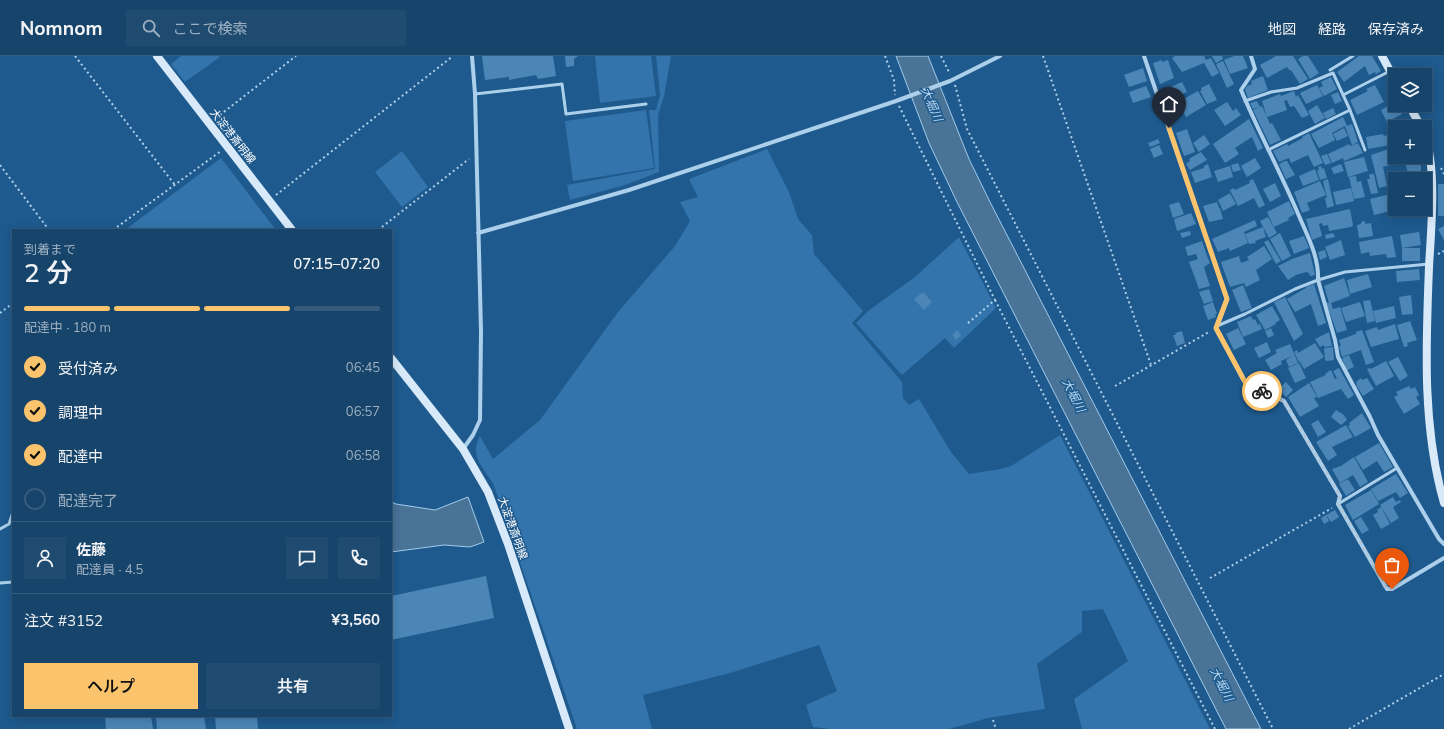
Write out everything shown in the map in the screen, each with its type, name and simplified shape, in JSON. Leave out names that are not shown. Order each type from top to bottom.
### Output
[{"type":"main road","name":"大淀港斎明線","points":[[156,56],[291,229]]},
{"type":"main road","points":[[1382,56],[1388,68]]},
{"type":"main road","points":[[1430,164],[1428,409],[1434,461],[1444,502]]},
{"type":"main road","name":"大淀港斎明線","points":[[392,359],[462,449],[478,474],[494,504],[568,729]]},
{"type":"street","points":[[462,449],[473,435],[480,420],[481,331],[475,94],[472,56]]},
{"type":"street","points":[[478,233],[629,190],[899,100],[952,80],[1000,56]]},
{"type":"street","points":[[1144,56],[1227,299],[1216,328],[1245,382],[1284,401],[1340,496],[1338,504],[1387,589],[1392,589],[1444,558]]},
{"type":"street","points":[[1251,56],[1255,69],[1241,90],[1268,150],[1292,198],[1313,249],[1318,270],[1318,280],[1335,340],[1338,357],[1378,435],[1444,544]]},
{"type":"lane","points":[[1330,70],[1352,56]]},
{"type":"lane","points":[[1343,94],[1388,72]]},
{"type":"lane","points":[[1245,101],[1271,92],[1297,88],[1333,73],[1350,110],[1365,150]]},
{"type":"lane","points":[[475,94],[562,84],[566,114],[646,104]]},
{"type":"lane","points":[[1268,150],[1350,110]]},
{"type":"lane","points":[[1216,328],[1295,289],[1318,280],[1345,272],[1429,264]]},
{"type":"lane","points":[[1338,504],[1398,468]]},
{"type":"lane","points":[[0,529],[9,524],[12,515]]},
{"type":"lane","points":[[0,583],[12,582]]},
{"type":"path","points":[[75,56],[175,184]]},
{"type":"path","points":[[208,124],[296,56]]},
{"type":"path","points":[[268,200],[454,56]]},
{"type":"path","points":[[885,56],[894,80],[899,100],[994,300],[1215,729]]},
{"type":"path","points":[[942,56],[952,80],[967,129],[1273,729]]},
{"type":"path","points":[[1043,56],[1151,365]]},
{"type":"path","points":[[114,229],[227,147]]},
{"type":"path","points":[[379,229],[476,153]]},
{"type":"path","points":[[0,164],[48,229]]},
{"type":"path","points":[[966,324],[994,300]]},
{"type":"path","points":[[0,313],[12,304]]},
{"type":"path","points":[[1115,386],[1216,328]]},
{"type":"path","points":[[1210,578],[1338,504]]},
{"type":"path","points":[[1349,729],[1444,674]]},
{"type":"path","points":[[993,720],[996,729]]},
{"type":"shaded area","points":[[181,56],[220,57],[185,82],[171,64]]},
{"type":"shaded area","points":[[595,56],[651,56],[656,96],[600,103]]},
{"type":"shaded area","points":[[656,56],[671,56],[664,96],[658,115],[659,172],[625,185],[570,200],[567,185],[655,169],[649,110],[656,110],[660,95]]},
{"type":"shaded area","points":[[646,110],[654,168],[573,181],[565,121]]},
{"type":"shaded area","points":[[767,149],[789,192],[798,219],[812,235],[814,254],[863,311],[852,323],[902,382],[903,398],[909,405],[919,399],[951,452],[969,474],[1011,466],[1060,435],[1210,729],[1082,729],[1074,699],[1128,661],[1103,609],[1082,611],[1082,632],[1037,664],[1045,709],[988,718],[949,729],[829,729],[813,727],[806,705],[837,691],[819,645],[730,673],[643,695],[652,729],[577,729],[493,483],[479,461],[476,449],[477,443],[480,436],[493,459],[540,420],[618,312],[675,246],[690,221],[680,202],[698,197],[689,179]]},
{"type":"shaded area","points":[[402,151],[428,187],[402,207],[375,172]]},
{"type":"shaded area","points":[[221,158],[275,229],[126,229]]},
{"type":"shaded area","points":[[959,237],[996,308],[954,348],[945,338],[902,375],[856,323],[868,311],[915,277]]},
{"type":"water","name":"大堀川","points":[[896,56],[928,56],[969,159],[990,202],[1261,729],[1226,729],[957,202],[929,143]]},
{"type":"water","points":[[468,497],[484,542],[470,547],[444,545],[392,552],[392,502],[435,510]]},
{"type":"building","points":[[482,56],[553,56],[556,76],[538,79],[536,75],[509,80],[509,77],[485,80]]},
{"type":"building","points":[[565,56],[578,56],[574,59],[574,66],[566,67]]},
{"type":"building","points":[[1175,56],[1204,56],[1206,60],[1211,58],[1219,73],[1212,77],[1204,63],[1182,72],[1172,58]]},
{"type":"building","points":[[1212,56],[1222,56],[1223,59],[1216,63]]},
{"type":"building","points":[[1234,56],[1243,56],[1248,68],[1230,74],[1224,60]]},
{"type":"building","points":[[1276,56],[1293,56],[1308,79],[1300,84],[1291,70],[1290,71],[1287,67],[1267,78],[1260,65]]},
{"type":"building","points":[[1303,56],[1308,56],[1319,73],[1310,79],[1298,59]]},
{"type":"building","points":[[1359,56],[1372,56],[1381,71],[1376,74],[1375,72],[1369,75],[1365,66],[1344,82],[1337,72]]},
{"type":"building","points":[[1162,60],[1162,62],[1168,60],[1174,78],[1160,84],[1153,63]]},
{"type":"building","points":[[1223,61],[1234,84],[1227,88],[1216,64]]},
{"type":"building","points":[[1143,68],[1147,81],[1129,87],[1124,75]]},
{"type":"building","points":[[1263,76],[1268,90],[1248,98],[1245,90],[1247,86],[1252,84],[1251,81]]},
{"type":"building","points":[[1331,77],[1337,89],[1324,96],[1319,88],[1323,86],[1321,82]]},
{"type":"building","points":[[1182,82],[1187,92],[1166,102],[1162,91]]},
{"type":"building","points":[[1209,84],[1217,100],[1207,104],[1200,91],[1202,90],[1201,88]]},
{"type":"building","points":[[1317,85],[1323,96],[1306,104],[1300,93]]},
{"type":"building","points":[[1375,85],[1384,102],[1357,115],[1350,100],[1368,91],[1366,89]]},
{"type":"building","points":[[1146,86],[1151,97],[1133,103],[1129,92]]},
{"type":"building","points":[[1198,91],[1206,105],[1186,117],[1178,102]]},
{"type":"building","points":[[1294,91],[1296,97],[1298,95],[1309,115],[1302,118],[1294,106],[1290,107],[1287,100],[1284,101],[1287,110],[1267,117],[1262,101],[1280,94],[1281,96]]},
{"type":"building","points":[[1338,92],[1342,101],[1335,104],[1331,95]]},
{"type":"building","points":[[1257,101],[1260,107],[1253,109],[1250,103]]},
{"type":"building","points":[[1227,102],[1233,111],[1236,108],[1241,115],[1225,126],[1214,110]]},
{"type":"building","points":[[1317,105],[1325,118],[1315,124],[1308,111]]},
{"type":"building","points":[[1262,106],[1270,124],[1272,123],[1281,140],[1270,145],[1253,110]]},
{"type":"building","points":[[1388,106],[1388,112],[1401,112],[1402,114],[1388,120],[1387,122],[1381,110]]},
{"type":"building","points":[[1333,108],[1336,114],[1326,119],[1323,113]]},
{"type":"building","points":[[1343,117],[1347,126],[1352,124],[1358,142],[1352,145],[1345,126],[1332,133],[1335,140],[1319,148],[1311,134]]},
{"type":"building","points":[[1249,119],[1263,148],[1258,151],[1252,137],[1235,148],[1239,154],[1225,163],[1213,144]]},
{"type":"building","points":[[1344,128],[1348,136],[1337,141],[1333,134]]},
{"type":"building","points":[[1187,129],[1195,152],[1184,156],[1176,133]]},
{"type":"building","points":[[1309,133],[1323,163],[1314,167],[1308,155],[1291,163],[1289,158],[1279,162],[1273,151],[1287,144],[1288,146]]},
{"type":"building","points":[[1383,134],[1384,136],[1388,135],[1388,145],[1368,149],[1366,137]]},
{"type":"building","points":[[1204,135],[1210,144],[1199,152],[1193,143]]},
{"type":"building","points":[[1158,139],[1160,143],[1150,147],[1148,143]]},
{"type":"building","points":[[1358,143],[1363,153],[1344,161],[1343,158],[1332,163],[1328,154],[1349,144],[1350,146]]},
{"type":"building","points":[[1159,145],[1163,154],[1154,158],[1150,149]]},
{"type":"building","points":[[1388,149],[1388,164],[1394,164],[1383,167],[1387,186],[1379,188],[1371,155]]},
{"type":"building","points":[[1201,152],[1207,160],[1190,170],[1186,164],[1190,161],[1189,159]]},
{"type":"building","points":[[1327,154],[1331,163],[1325,165],[1321,156]]},
{"type":"building","points":[[1364,157],[1368,171],[1348,177],[1344,162]]},
{"type":"building","points":[[1255,158],[1261,168],[1247,177],[1241,166]]},
{"type":"building","points":[[1287,161],[1295,175],[1286,179],[1279,164]]},
{"type":"building","points":[[1238,163],[1241,170],[1233,172],[1231,165]]},
{"type":"building","points":[[1208,164],[1212,177],[1195,183],[1191,172],[1204,168],[1204,166]]},
{"type":"building","points":[[1341,164],[1344,171],[1334,174],[1331,168]]},
{"type":"building","points":[[1406,164],[1421,164],[1421,172],[1408,172]]},
{"type":"building","points":[[1230,166],[1233,177],[1218,182],[1214,171]]},
{"type":"building","points":[[1321,166],[1322,169],[1324,168],[1327,178],[1320,180],[1317,170],[1319,170],[1318,167]]},
{"type":"building","points":[[1315,169],[1319,180],[1303,186],[1299,176]]},
{"type":"building","points":[[1374,174],[1378,193],[1371,194],[1367,179],[1370,179],[1369,175]]},
{"type":"building","points":[[1356,176],[1357,182],[1361,181],[1365,197],[1354,199],[1349,177]]},
{"type":"building","points":[[1253,179],[1265,205],[1259,208],[1254,198],[1238,206],[1230,190],[1234,188],[1235,190],[1250,183],[1249,181]]},
{"type":"building","points":[[1328,179],[1334,206],[1327,208],[1325,198],[1327,198],[1323,181]]},
{"type":"building","points":[[1320,181],[1326,195],[1307,203],[1310,210],[1302,213],[1294,192]]},
{"type":"building","points":[[1275,183],[1281,196],[1270,202],[1263,189]]},
{"type":"building","points":[[1438,184],[1444,184],[1444,216],[1438,216]]},
{"type":"building","points":[[1351,188],[1354,201],[1336,205],[1333,192]]},
{"type":"building","points":[[1230,193],[1236,204],[1223,211],[1218,200]]},
{"type":"building","points":[[1388,195],[1388,212],[1374,215],[1370,199]]},
{"type":"building","points":[[1289,201],[1295,214],[1288,218],[1289,220],[1274,227],[1267,212]]},
{"type":"building","points":[[1179,202],[1184,214],[1173,218],[1169,205]]},
{"type":"building","points":[[1217,202],[1223,219],[1209,222],[1203,206]]},
{"type":"building","points":[[1350,209],[1353,225],[1351,227],[1329,231],[1328,225],[1323,226],[1322,223],[1319,224],[1322,236],[1312,240],[1306,219]]},
{"type":"building","points":[[1191,213],[1196,224],[1177,231],[1174,219]]},
{"type":"building","points":[[1268,217],[1277,233],[1269,238],[1260,221]]},
{"type":"building","points":[[1255,220],[1257,226],[1244,232],[1248,243],[1230,251],[1229,248],[1218,252],[1212,239]]},
{"type":"building","points":[[1365,221],[1365,224],[1371,223],[1373,236],[1359,238],[1357,225]]},
{"type":"building","points":[[1444,226],[1444,240],[1438,229]]},
{"type":"building","points":[[1263,227],[1266,237],[1255,241],[1256,243],[1249,244],[1245,234]]},
{"type":"building","points":[[1190,231],[1191,235],[1182,238],[1180,233]]},
{"type":"building","points":[[1419,232],[1421,245],[1402,248],[1400,235]]},
{"type":"building","points":[[1280,233],[1291,256],[1282,261],[1270,239]]},
{"type":"building","points":[[1333,233],[1335,237],[1326,239],[1325,235]]},
{"type":"building","points":[[1304,236],[1309,248],[1294,254],[1289,241]]},
{"type":"building","points":[[1392,236],[1396,257],[1387,258],[1386,254],[1370,256],[1369,252],[1361,254],[1359,242]]},
{"type":"building","points":[[1268,240],[1281,261],[1276,264],[1264,242]]},
{"type":"building","points":[[1341,240],[1345,255],[1330,260],[1325,247]]},
{"type":"building","points":[[1202,241],[1210,263],[1204,267],[1206,274],[1195,278],[1189,262],[1198,259],[1196,254],[1188,256],[1185,247]]},
{"type":"building","points":[[1264,246],[1272,259],[1256,270],[1260,280],[1246,287],[1244,283],[1230,287],[1221,262],[1239,256],[1241,263],[1249,260],[1247,257]]},
{"type":"building","points":[[1402,248],[1420,248],[1420,261],[1402,261]]},
{"type":"building","points":[[1325,250],[1327,257],[1320,260],[1318,252]]},
{"type":"building","points":[[1310,253],[1315,275],[1310,276],[1309,273],[1306,272],[1296,275],[1288,280],[1278,266],[1292,259]]},
{"type":"building","points":[[1419,269],[1420,280],[1397,282],[1396,271]]},
{"type":"building","points":[[1206,274],[1210,286],[1199,289],[1195,278]]},
{"type":"building","points":[[1368,274],[1372,287],[1350,294],[1347,280]]},
{"type":"building","points":[[1344,278],[1350,296],[1331,303],[1333,309],[1340,307],[1347,330],[1337,333],[1326,302],[1329,303],[1324,286]]},
{"type":"building","points":[[1314,284],[1326,323],[1318,326],[1311,304],[1295,312],[1287,299],[1306,287]]},
{"type":"building","points":[[1243,285],[1252,308],[1241,312],[1232,290]]},
{"type":"building","points":[[1209,289],[1213,301],[1204,304],[1199,292]]},
{"type":"building","points":[[923,292],[932,302],[924,310],[914,299]]},
{"type":"building","points":[[1411,295],[1413,314],[1402,315],[1399,297]]},
{"type":"building","points":[[1285,297],[1303,334],[1294,341],[1274,302]]},
{"type":"building","points":[[1370,300],[1375,321],[1367,323],[1363,301]]},
{"type":"building","points":[[1213,302],[1217,314],[1215,314],[1216,317],[1208,320],[1203,306]]},
{"type":"building","points":[[1360,302],[1365,316],[1346,322],[1341,308]]},
{"type":"building","points":[[1272,306],[1280,320],[1265,330],[1256,315]]},
{"type":"building","points":[[1394,306],[1396,318],[1376,323],[1373,311]]},
{"type":"building","points":[[1251,316],[1253,320],[1255,319],[1258,325],[1260,324],[1262,329],[1243,337],[1237,322]]},
{"type":"building","points":[[1410,321],[1417,340],[1407,343],[1408,346],[1404,347],[1397,325]]},
{"type":"building","points":[[1395,324],[1399,339],[1371,347],[1365,331],[1377,327],[1378,330]]},
{"type":"building","points":[[1238,328],[1246,344],[1234,350],[1226,334]]},
{"type":"building","points":[[1271,328],[1274,335],[1268,338],[1265,331]]},
{"type":"building","points":[[957,330],[961,335],[956,340],[952,335]]},
{"type":"building","points":[[1362,330],[1374,362],[1366,365],[1361,350],[1342,357],[1339,346],[1341,346],[1339,340],[1356,334],[1356,332]]},
{"type":"building","points":[[1182,331],[1185,343],[1177,346],[1173,335],[1176,335],[1175,333]]},
{"type":"building","points":[[1329,332],[1332,346],[1324,347],[1324,345],[1320,347],[1315,339]]},
{"type":"building","points":[[1267,342],[1271,352],[1259,358],[1254,348]]},
{"type":"building","points":[[1315,343],[1324,357],[1304,369],[1300,362],[1302,361],[1299,362],[1294,352],[1297,350],[1298,353]]},
{"type":"building","points":[[1290,344],[1298,363],[1289,367],[1286,360],[1292,356],[1281,361],[1282,364],[1271,370],[1265,360],[1277,353],[1275,350]]},
{"type":"building","points":[[1333,347],[1334,360],[1325,360],[1324,348]]},
{"type":"building","points":[[1349,355],[1354,367],[1347,370],[1342,358]]},
{"type":"building","points":[[1398,357],[1408,376],[1400,381],[1388,362]]},
{"type":"building","points":[[1386,361],[1394,376],[1376,386],[1367,369],[1371,369]]},
{"type":"building","points":[[1299,363],[1306,378],[1295,383],[1288,368]]},
{"type":"building","points":[[1339,368],[1354,395],[1348,399],[1341,389],[1318,398],[1310,382],[1326,375],[1325,374],[1331,370],[1335,379],[1340,377],[1337,378],[1333,371]]},
{"type":"building","points":[[1361,378],[1362,380],[1367,378],[1374,389],[1363,396],[1356,385],[1356,382]]},
{"type":"building","points":[[1286,382],[1293,390],[1286,397],[1278,389]]},
{"type":"building","points":[[1309,383],[1317,397],[1314,398],[1319,406],[1300,417],[1288,397]]},
{"type":"building","points":[[1409,386],[1411,389],[1415,387],[1419,395],[1416,397],[1420,404],[1404,414],[1394,397],[1398,395],[1396,392]]},
{"type":"building","points":[[1336,410],[1344,415],[1347,420],[1341,425],[1331,417]]},
{"type":"building","points":[[1362,413],[1371,428],[1355,437],[1348,426],[1350,425],[1349,423]]},
{"type":"building","points":[[1318,420],[1326,432],[1318,437],[1311,424]]},
{"type":"building","points":[[1346,425],[1353,437],[1332,447],[1337,455],[1328,461],[1316,442]]},
{"type":"building","points":[[1379,443],[1393,467],[1384,472],[1377,461],[1363,470],[1355,457]]},
{"type":"building","points":[[1354,457],[1368,482],[1360,487],[1353,475],[1340,483],[1332,469],[1341,466]]},
{"type":"building","points":[[1396,474],[1408,493],[1400,498],[1396,492],[1378,501],[1371,489]]},
{"type":"building","points":[[1348,479],[1355,490],[1346,496],[1339,484]]},
{"type":"building","points":[[1371,490],[1379,504],[1353,520],[1345,505]]},
{"type":"building","points":[[1393,497],[1396,502],[1400,500],[1401,502],[1393,507],[1399,518],[1391,523],[1380,505]]},
{"type":"building","points":[[1381,507],[1390,524],[1381,529],[1373,515],[1378,512],[1377,510]]},
{"type":"building","points":[[1335,510],[1339,517],[1331,522],[1326,515]]},
{"type":"building","points":[[1326,515],[1329,521],[1324,524],[1321,518]]},
{"type":"building","points":[[1361,517],[1369,530],[1362,534],[1354,521]]},
{"type":"building","points":[[486,576],[494,618],[392,640],[392,596]]},
{"type":"building","points":[[105,717],[151,717],[153,729],[106,729]]},
{"type":"building","points":[[156,717],[204,717],[206,729],[157,729]]},
{"type":"building","points":[[215,717],[265,717],[257,718],[258,729],[216,729]]},
{"type":"way so far","points":[[1262,391],[1284,401],[1340,496],[1338,504],[1387,589],[1392,589]]},
{"type":"route","points":[[1169,128],[1227,299],[1216,328],[1245,382],[1262,391]]}]
